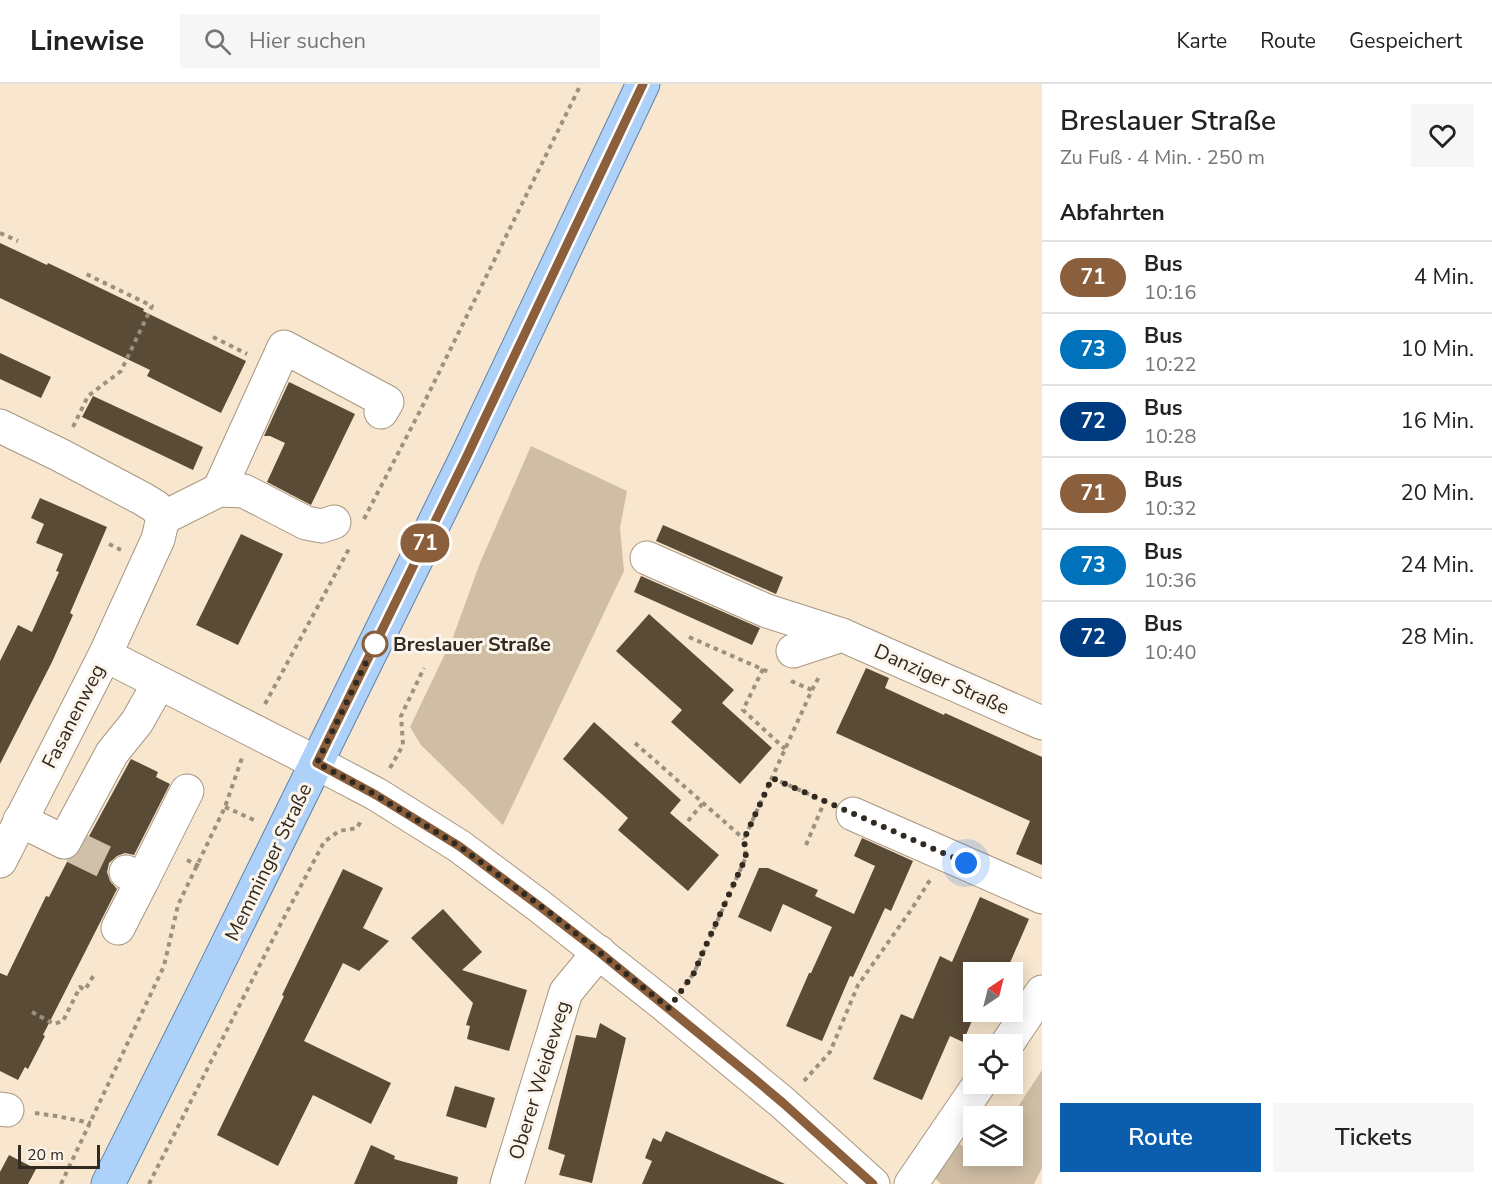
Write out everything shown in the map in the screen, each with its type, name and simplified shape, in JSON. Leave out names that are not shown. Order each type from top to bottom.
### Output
[{"type":"main road","name":"Memminger Straße","points":[[108,1184],[472,446],[643,84]]},
{"type":"street","points":[[219,490],[284,346],[387,402],[381,412]]},
{"type":"street","points":[[0,426],[150,503],[164,518]]},
{"type":"street","points":[[105,656],[158,539],[164,518],[219,490],[244,491],[306,523],[350,529]]},
{"type":"street","name":"Danziger Straße","points":[[647,558],[767,611],[842,635],[1042,723]]},
{"type":"street","points":[[782,667],[842,635]]},
{"type":"street","name":"Fasanenweg","points":[[0,861],[14,813],[105,656],[317,763]]},
{"type":"street","points":[[14,813],[69,844],[112,753],[137,722],[159,683]]},
{"type":"street","points":[[317,763],[376,795],[459,846],[599,952],[783,1103],[873,1184]]},
{"type":"street","points":[[118,928],[134,876],[187,791]]},
{"type":"street","points":[[839,808],[1042,897]]},
{"type":"street","name":"Oberer Weideweg","points":[[507,1184],[566,993],[599,952]]},
{"type":"street","points":[[1014,1034],[1042,992]]},
{"type":"street","points":[[911,1184],[972,1094]]},
{"type":"path","points":[[61,1184],[164,966],[178,904],[225,807],[252,729],[350,529],[421,409],[581,84]]},
{"type":"path","points":[[0,233],[18,241]]},
{"type":"path","points":[[60,455],[88,396],[121,371],[153,306],[86,274]]},
{"type":"path","points":[[669,1008],[694,973],[746,857],[744,839],[812,690],[842,635]]},
{"type":"path","points":[[688,637],[763,669],[782,667],[812,690]]},
{"type":"path","points":[[149,1184],[324,842],[339,831],[357,828],[403,745],[401,716],[424,668]]},
{"type":"path","points":[[763,669],[743,710],[785,749]]},
{"type":"path","points":[[635,743],[744,839]]},
{"type":"path","points":[[772,778],[839,808],[806,845]]},
{"type":"path","points":[[688,821],[703,803]]},
{"type":"path","points":[[783,1103],[830,1052],[858,985],[947,855]]},
{"type":"path","points":[[32,1012],[54,1024],[63,1021],[80,987],[85,990],[95,973]]},
{"type":"path","points":[[4,1109],[91,1123]]},
{"type":"shaded area","points":[[531,446],[627,491],[620,528],[624,571],[503,825],[421,745],[410,727],[453,637],[480,563]]},
{"type":"shaded area","points":[[1042,1070],[1042,1168],[1034,1184],[941,1184],[932,1175],[955,1142],[963,1146],[963,1166],[1023,1166],[1023,1106],[1019,1106]]},
{"type":"building","points":[[0,243],[47,265],[48,263],[144,309],[143,311],[246,361],[221,413],[147,376],[150,370],[0,298]]},
{"type":"building","points":[[0,353],[51,377],[41,398],[0,379]]},
{"type":"building","points":[[289,382],[355,414],[311,505],[267,482],[285,443],[270,436],[264,436]]},
{"type":"building","points":[[93,396],[203,447],[193,470],[82,417]]},
{"type":"building","points":[[40,498],[107,527],[70,613],[73,615],[52,662],[0,764],[0,661],[18,625],[32,632],[59,572],[56,571],[63,554],[36,543],[44,524],[31,518]]},
{"type":"building","points":[[663,525],[783,577],[776,594],[656,541]]},
{"type":"building","points":[[241,534],[283,554],[238,645],[196,625]]},
{"type":"building","points":[[641,576],[760,628],[752,645],[634,592]]},
{"type":"building","points":[[649,614],[734,690],[722,703],[772,748],[740,784],[671,722],[682,710],[616,651]]},
{"type":"building","points":[[866,668],[889,678],[885,688],[1042,757],[1042,865],[1016,854],[1030,821],[836,733]]},
{"type":"building","points":[[594,722],[681,800],[670,813],[719,855],[688,891],[618,830],[628,818],[563,759]]},
{"type":"building","points":[[131,759],[158,772],[156,777],[170,784],[134,855],[125,853],[109,863],[107,872],[110,881],[117,889],[28,1069],[25,1067],[18,1080],[0,1071],[0,973],[7,976],[46,896],[49,897],[68,860],[81,851]]},
{"type":"building","points":[[862,838],[913,861],[891,911],[885,908],[853,977],[850,976],[822,1041],[786,1026],[832,927],[783,904],[771,932],[738,917],[759,868],[768,868],[818,890],[815,896],[854,914],[875,866],[854,856]]},
{"type":"building","points":[[343,869],[383,888],[363,928],[389,941],[359,971],[343,963],[304,1041],[391,1083],[371,1124],[313,1095],[278,1166],[217,1135]]},
{"type":"building","points":[[980,897],[1029,919],[1010,962],[963,962],[963,1022],[971,1022],[966,1034],[963,1034],[963,1042],[950,1036],[922,1100],[873,1079],[901,1014],[913,1019],[940,956],[952,962]]},
{"type":"building","points":[[443,909],[482,952],[462,970],[527,990],[509,1051],[467,1039],[470,1026],[466,1025],[473,1003],[411,938]]},
{"type":"building","points":[[600,1023],[626,1038],[592,1183],[559,1175],[565,1155],[548,1149],[576,1035],[596,1038]]},
{"type":"building","points":[[455,1086],[495,1098],[486,1128],[446,1116]]},
{"type":"building","points":[[666,1131],[785,1184],[642,1184],[652,1161],[645,1158],[653,1138],[661,1142]]},
{"type":"building","points":[[371,1145],[395,1156],[394,1159],[458,1177],[457,1184],[354,1184]]},
{"type":"building","points":[[9,1155],[36,1169],[28,1184],[0,1184],[0,1172]]},
{"type":"tunnel","points":[[74,847],[126,872]]},
{"type":"bus line","name":"71","points":[[643,84],[467,456],[317,763],[376,795],[459,846],[538,905],[751,1076],[873,1184]]},
{"type":"place","name":"Breslauer Straße","points":[[375,644]]},
{"type":"route","points":[[375,644],[317,763],[376,795],[459,846],[554,916],[669,1008],[694,973],[746,857],[744,839],[772,778],[966,863]]}]
